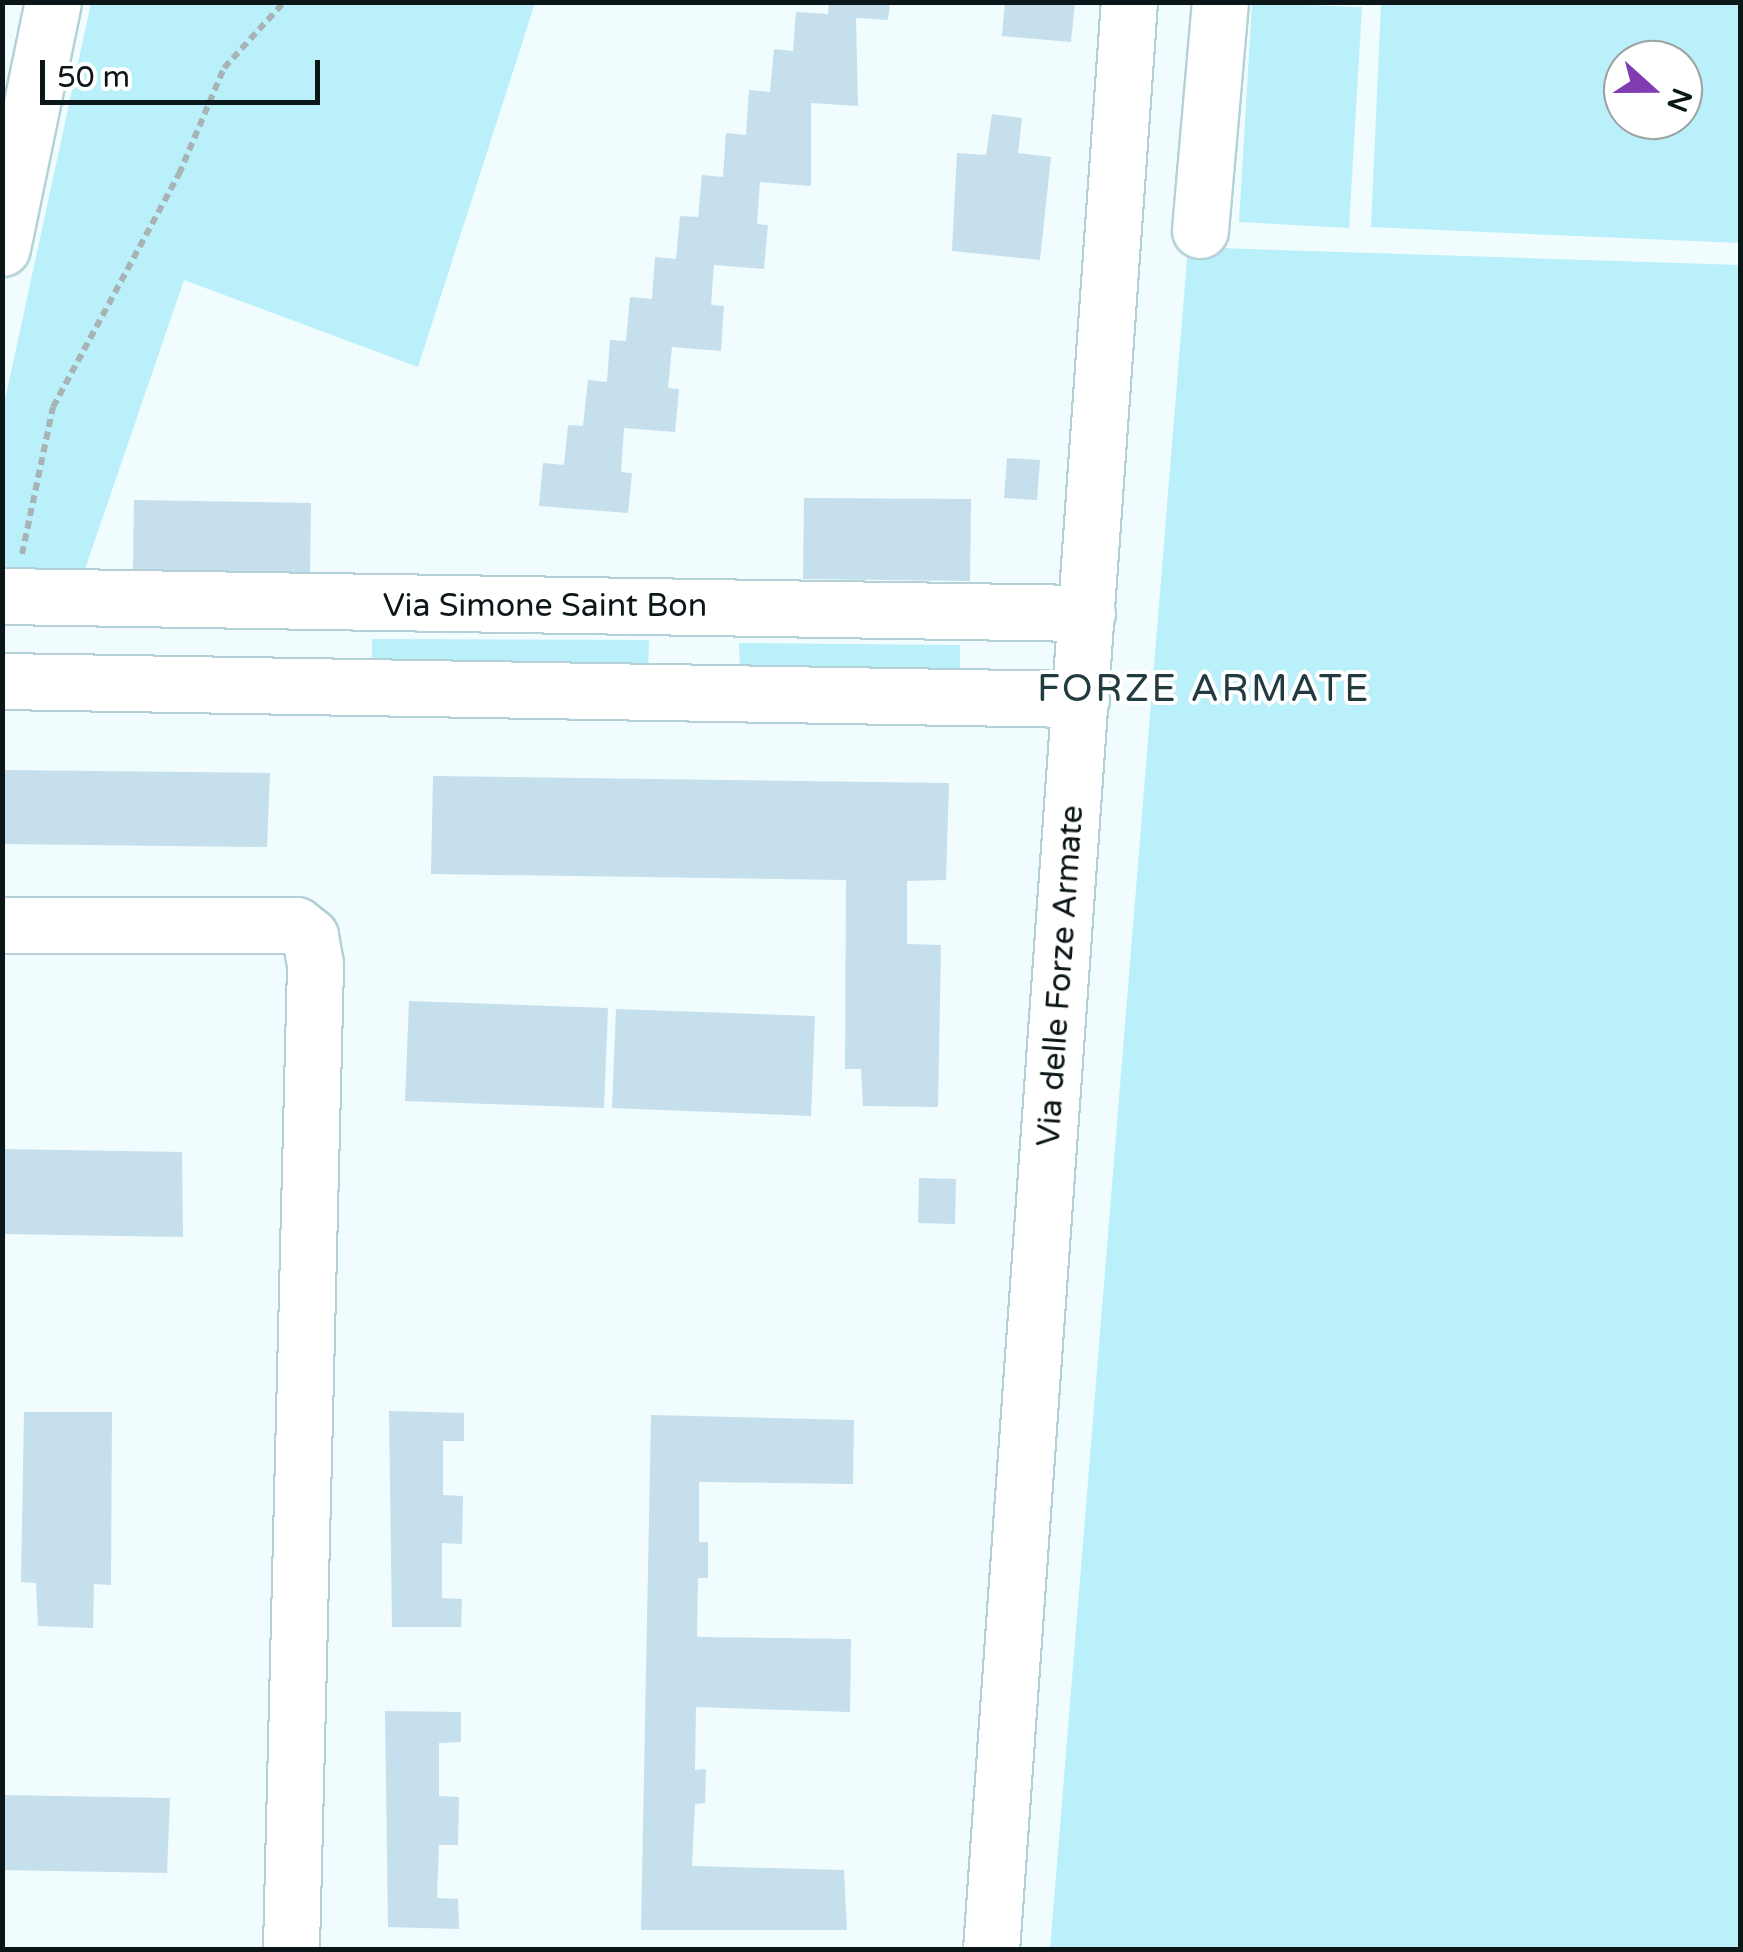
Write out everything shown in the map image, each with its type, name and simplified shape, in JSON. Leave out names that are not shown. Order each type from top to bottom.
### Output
[{"type":"street","points":[[2,248],[53,2]]},
{"type":"street","name":"Via delle Forze Armate","points":[[991,1950],[1129,2]]},
{"type":"street","points":[[1200,230],[1220,2]]},
{"type":"street","name":"Via Simone Saint Bon","points":[[8,596],[1086,612]]},
{"type":"street","points":[[690,606],[691,690]]},
{"type":"street","points":[[2,681],[1082,698]]},
{"type":"street","points":[[2,925],[296,925],[310,936],[315,964],[291,1950]]},
{"type":"path","points":[[8,596],[54,408],[180,174],[224,68],[284,2]]},
{"type":"shaded area","points":[[91,3],[535,3],[418,367],[184,280],[83,575],[3,572],[3,409]]},
{"type":"shaded area","points":[[1252,3],[1362,7],[1349,228],[1239,222]]},
{"type":"shaded area","points":[[1381,3],[1740,3],[1740,243],[1371,227]]},
{"type":"shaded area","points":[[1188,247],[1740,265],[1740,1949],[1050,1950]]},
{"type":"shaded area","points":[[372,639],[649,640],[648,669],[372,669]]},
{"type":"shaded area","points":[[739,643],[960,645],[960,676],[740,674]]},
{"type":"building","points":[[829,2],[890,2],[888,20],[856,18],[858,106],[811,103],[811,186],[760,182],[757,224],[768,225],[764,269],[714,265],[711,305],[724,306],[721,351],[672,347],[668,388],[679,389],[675,432],[624,428],[621,472],[632,473],[628,513],[539,506],[543,463],[564,465],[568,425],[583,426],[588,380],[607,382],[610,340],[626,341],[630,297],[652,299],[655,257],[676,259],[680,216],[698,217],[702,175],[723,177],[726,133],[746,135],[749,90],[770,92],[774,49],[793,51],[796,12],[828,14]]},
{"type":"building","points":[[1005,2],[1075,2],[1071,42],[1002,36]]},
{"type":"building","points":[[992,114],[1022,118],[1018,153],[1051,157],[1040,260],[952,251],[957,153],[986,155]]},
{"type":"building","points":[[1007,458],[1040,460],[1037,500],[1004,498]]},
{"type":"building","points":[[804,498],[971,499],[970,581],[803,579]]},
{"type":"building","points":[[134,500],[311,503],[310,575],[133,573]]},
{"type":"building","points":[[2,770],[270,773],[267,847],[2,844]]},
{"type":"building","points":[[433,776],[949,783],[946,880],[907,881],[907,944],[941,945],[938,1107],[863,1106],[861,1069],[845,1069],[846,880],[431,874]]},
{"type":"building","points":[[409,1001],[608,1008],[604,1108],[405,1101]]},
{"type":"building","points":[[616,1009],[815,1016],[811,1116],[612,1108]]},
{"type":"building","points":[[2,1149],[182,1152],[183,1237],[2,1234]]},
{"type":"building","points":[[919,1178],[956,1179],[955,1224],[918,1223]]},
{"type":"building","points":[[389,1411],[464,1413],[464,1441],[443,1441],[443,1495],[463,1496],[462,1544],[442,1543],[442,1598],[462,1599],[461,1627],[392,1627]]},
{"type":"building","points":[[24,1412],[112,1412],[111,1585],[94,1584],[93,1628],[38,1626],[36,1583],[21,1582]]},
{"type":"building","points":[[651,1415],[854,1420],[853,1484],[699,1482],[699,1542],[708,1542],[708,1578],[698,1578],[697,1637],[851,1639],[850,1712],[696,1707],[695,1770],[706,1769],[705,1803],[695,1804],[692,1866],[844,1870],[847,1930],[641,1930]]},
{"type":"building","points":[[385,1711],[461,1712],[461,1742],[439,1743],[439,1796],[459,1797],[458,1845],[439,1845],[437,1898],[458,1899],[459,1929],[388,1927]]},
{"type":"building","points":[[2,1795],[170,1798],[167,1873],[2,1870]]},
{"type":"district","name":"FORZE ARMATE","points":[[1204,690]]}]
